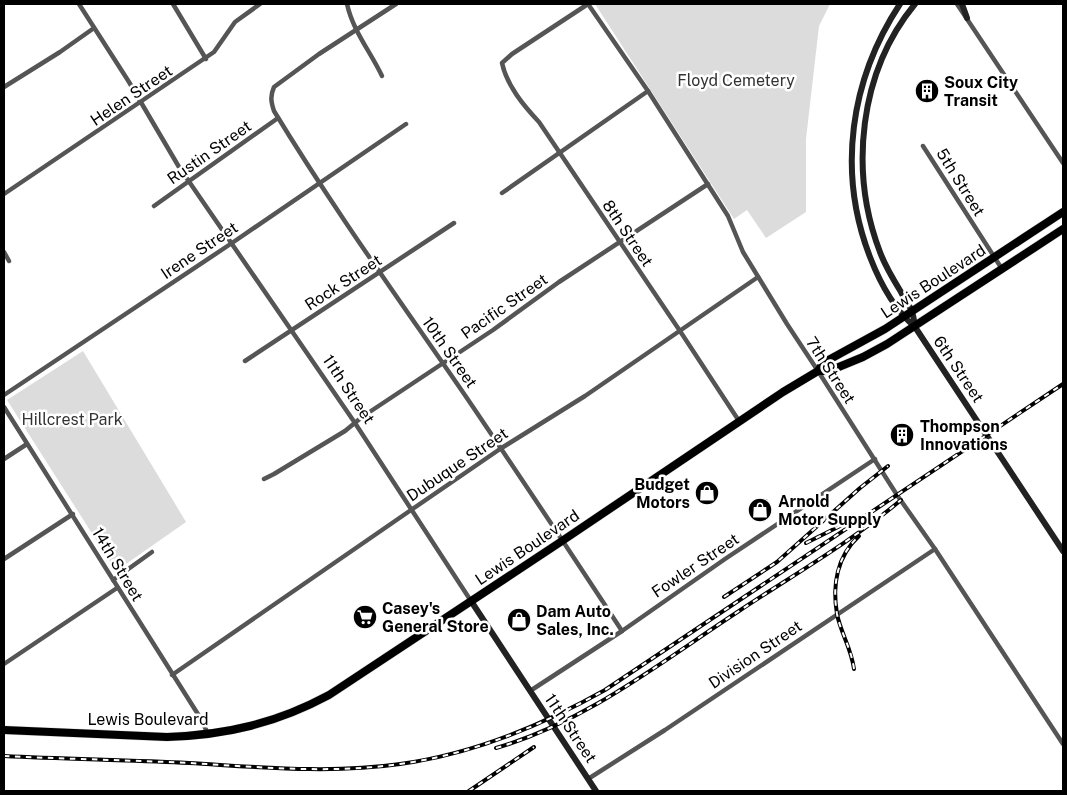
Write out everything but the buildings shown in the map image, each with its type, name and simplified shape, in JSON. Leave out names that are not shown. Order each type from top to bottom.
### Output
[{"type":"main road","name":"6th Street","points":[[900,4],[878,40],[863,79],[854,119],[851,156],[854,200],[866,244],[878,275],[903,316],[915,327],[1063,551]]},
{"type":"main road","points":[[912,311],[893,280],[875,238],[868,212],[862,163],[864,123],[874,81],[891,40],[915,4]]},
{"type":"main road","points":[[962,4],[967,18]]},
{"type":"main road","name":"Lewis Boulevard","points":[[4,730],[167,737],[208,734],[264,723],[308,706],[329,695],[562,541],[818,370],[823,363],[885,328],[1063,212]]},
{"type":"main road","name":"Lewis Boulevard","points":[[818,370],[830,371],[863,357],[915,327],[1063,229]]},
{"type":"main road","name":"6th Street","points":[[912,311],[915,327]]},
{"type":"main road","name":"11th Street","points":[[471,601],[596,791]]},
{"type":"street","name":"11th Street","points":[[79,4],[179,167],[355,422],[471,601]]},
{"type":"street","points":[[173,4],[206,59]]},
{"type":"street","name":"Helen Street","points":[[4,194],[206,59],[219,48],[235,22],[260,4]]},
{"type":"street","points":[[347,4],[355,30],[382,76]]},
{"type":"street","points":[[355,30],[396,4]]},
{"type":"street","name":"8th Street","points":[[588,4],[512,54],[502,64],[504,72],[739,421]]},
{"type":"street","name":"7th Street","points":[[588,4],[648,92],[728,216],[743,252],[787,324],[897,495],[935,549],[1063,744]]},
{"type":"street","points":[[957,4],[1063,163]]},
{"type":"street","points":[[4,87],[94,28]]},
{"type":"street","name":"10th Street","points":[[355,30],[276,85],[271,94],[271,103],[278,118],[319,182],[622,631]]},
{"type":"street","points":[[502,193],[648,92]]},
{"type":"street","name":"Rustin Street","points":[[154,206],[278,118]]},
{"type":"street","name":"Irene Street","points":[[4,395],[406,124]]},
{"type":"street","name":"5th Street","points":[[923,146],[1002,269]]},
{"type":"street","name":"Pacific Street","points":[[264,479],[345,431],[355,422],[559,282],[708,184]]},
{"type":"street","name":"Rock Street","points":[[245,361],[454,223]]},
{"type":"street","points":[[4,252],[9,262]]},
{"type":"street","name":"Dubuque Street","points":[[172,675],[500,449],[585,396],[758,277]]},
{"type":"street","name":"14th Street","points":[[4,407],[73,514],[172,675],[202,719],[208,734]]},
{"type":"street","points":[[4,459],[27,444]]},
{"type":"street","name":"Fowler Street","points":[[530,690],[622,631],[725,559],[875,459]]},
{"type":"street","points":[[4,559],[73,514]]},
{"type":"street","name":"Division Street","points":[[588,779],[665,730],[935,549]]},
{"type":"street","points":[[113,580],[152,552]]},
{"type":"street","points":[[4,664],[117,588]]},
{"type":"green space","name":"Floyd Cemetery","points":[[595,4],[830,4],[819,26],[806,139],[806,212],[766,238],[747,210],[734,219]]},
{"type":"green space","name":"Hillcrest Park","points":[[83,351],[186,522],[116,571],[7,400]]},
{"type":"railway","points":[[4,756],[294,769],[347,769],[400,764],[427,759],[480,746],[506,737],[531,727],[605,690],[1063,384]]},
{"type":"railway","points":[[724,597],[777,562],[860,488],[888,466]]},
{"type":"railway","points":[[496,748],[529,737],[561,723],[622,689],[842,544],[901,500]]},
{"type":"railway","points":[[806,543],[844,524]]},
{"type":"railway","points":[[854,669],[851,654],[837,614],[835,592],[841,562],[859,536]]},
{"type":"railway","points":[[469,791],[534,747]]},
{"type":"place","name":"Soux City Transit","points":[[927,91]]},
{"type":"place","name":"Thompson Innovations","points":[[902,435]]},
{"type":"place","name":"Budget Motors","points":[[707,493]]},
{"type":"place","name":"Arnold Motor Supply","points":[[760,510]]},
{"type":"place","name":"Casey's General Store","points":[[365,617]]},
{"type":"place","name":"Dam Auto Sales, Inc.","points":[[519,620]]}]
